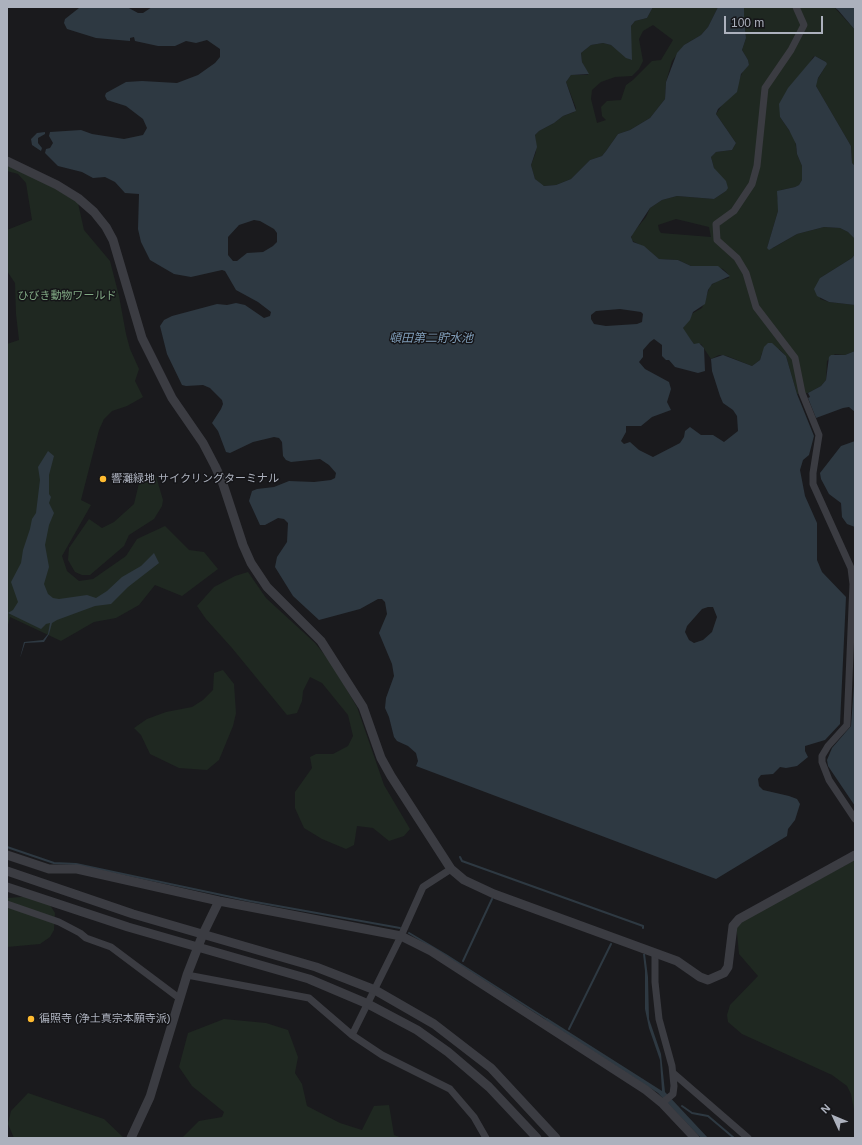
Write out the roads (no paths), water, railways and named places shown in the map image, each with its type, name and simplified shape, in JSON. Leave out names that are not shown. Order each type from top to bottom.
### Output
[{"type":"street","points":[[796,7],[804,25],[791,50],[765,88],[757,166],[752,184],[734,211],[716,224],[717,240],[730,251],[740,263],[746,273],[756,307],[795,358],[802,393],[819,435],[813,473],[814,484],[851,568],[853,584],[847,725],[828,746],[822,756],[822,762],[829,780],[855,819]]},
{"type":"street","points":[[7,160],[57,185],[78,198],[94,212],[106,227],[113,240],[142,338],[172,398],[203,443],[217,471],[251,563],[267,587],[321,641],[362,707],[381,758],[391,776],[451,869],[464,880],[494,894],[677,961],[700,977],[708,980],[724,972],[730,963],[732,926],[739,919],[855,855]]},
{"type":"street","points":[[7,854],[49,869],[77,869],[219,900],[401,936],[431,951],[646,1090],[662,1103],[695,1138]]},
{"type":"street","points":[[352,1035],[401,936],[423,886],[451,869]]},
{"type":"street","points":[[7,871],[133,914],[316,967],[375,990],[434,1024],[491,1068],[556,1138]]},
{"type":"street","points":[[7,887],[128,927],[309,980],[368,1004],[417,1030],[448,1052],[489,1087],[537,1138]]},
{"type":"street","points":[[131,1138],[150,1097],[187,975],[203,934],[219,900]]},
{"type":"street","points":[[7,904],[59,922],[80,932],[86,938],[111,947],[179,998]]},
{"type":"street","points":[[647,950],[655,982],[659,1019],[673,1073],[673,1094],[662,1103]]},
{"type":"street","points":[[187,975],[309,998],[352,1035],[382,1055],[450,1089],[474,1117],[486,1138]]},
{"type":"street","points":[[673,1073],[748,1138]]},
{"type":"water","name":"頓田第二貯水池","points":[[127,7],[138,13],[143,13],[152,7],[653,7],[647,18],[635,21],[631,26],[632,60],[626,58],[611,45],[603,43],[591,45],[581,53],[582,62],[589,74],[571,75],[566,82],[576,111],[563,116],[535,135],[537,147],[531,165],[535,179],[544,186],[556,185],[571,179],[590,160],[602,156],[618,134],[630,130],[650,118],[665,99],[666,82],[677,53],[684,45],[701,35],[708,27],[718,7],[744,7],[746,38],[742,50],[748,60],[749,65],[741,74],[737,92],[718,109],[716,114],[736,143],[732,150],[716,152],[711,157],[714,168],[726,181],[728,188],[714,199],[677,196],[662,200],[650,208],[631,237],[633,242],[644,246],[659,259],[678,260],[691,266],[718,266],[730,276],[712,284],[708,290],[705,304],[693,312],[690,320],[683,328],[694,344],[699,343],[704,348],[705,371],[698,373],[675,367],[669,360],[666,360],[662,356],[662,345],[654,339],[650,342],[643,350],[643,357],[639,362],[645,369],[669,382],[671,389],[667,402],[671,410],[652,417],[641,426],[626,426],[626,432],[621,441],[624,444],[630,442],[639,450],[653,457],[680,443],[684,437],[685,431],[690,427],[701,435],[713,435],[724,442],[738,431],[737,416],[733,410],[723,403],[712,371],[711,359],[723,355],[752,366],[760,360],[764,347],[768,343],[772,343],[786,356],[797,394],[814,436],[809,455],[803,460],[800,470],[805,496],[817,523],[817,560],[822,572],[846,597],[840,724],[825,740],[805,746],[805,751],[808,757],[797,766],[786,768],[780,767],[773,774],[761,775],[758,779],[759,786],[763,790],[797,799],[800,804],[795,820],[788,829],[787,836],[716,879],[416,766],[418,761],[416,753],[408,746],[397,741],[394,737],[385,708],[386,698],[394,676],[392,664],[379,633],[387,614],[385,602],[382,599],[378,599],[360,609],[319,620],[293,596],[275,567],[277,557],[287,542],[288,523],[284,519],[278,518],[265,525],[260,525],[249,501],[252,491],[257,489],[274,487],[289,481],[314,482],[331,480],[335,478],[336,473],[329,465],[320,459],[291,462],[286,460],[283,456],[282,442],[279,438],[274,437],[253,442],[230,453],[226,452],[218,431],[212,423],[221,409],[223,404],[222,400],[210,388],[203,385],[182,385],[167,354],[160,326],[164,320],[172,316],[217,304],[227,305],[236,303],[245,305],[264,318],[270,316],[271,312],[258,302],[236,290],[225,271],[222,270],[191,277],[174,274],[150,260],[141,242],[138,229],[139,194],[125,193],[115,182],[105,177],[93,178],[82,172],[58,166],[45,153],[46,149],[50,148],[53,143],[49,136],[50,132],[81,130],[92,134],[124,139],[143,135],[147,128],[143,119],[126,106],[107,100],[105,96],[106,93],[126,82],[142,81],[177,83],[198,75],[215,63],[220,57],[220,49],[207,40],[196,43],[186,41],[175,46],[158,46],[135,41],[134,37],[130,38],[130,41],[96,38],[67,29],[64,23],[65,19],[79,8]],"holes":[[[254,220],[260,221],[274,229],[277,233],[277,242],[263,252],[247,253],[237,261],[233,261],[228,255],[228,237],[239,225]],[[620,309],[641,312],[643,314],[642,322],[637,324],[606,326],[594,324],[591,319],[591,315],[596,311]],[[713,607],[717,617],[712,632],[703,640],[694,643],[689,640],[685,632],[687,626],[702,609]]]},
{"type":"water","points":[[834,7],[855,7],[855,30],[838,10]]},
{"type":"water","points":[[815,56],[827,64],[818,78],[816,86],[851,146],[852,163],[855,166],[855,239],[848,232],[840,228],[824,227],[797,234],[769,250],[767,248],[778,211],[777,191],[795,187],[799,185],[802,180],[802,166],[797,154],[796,144],[780,117],[779,104],[788,88]]},
{"type":"water","points":[[45,132],[45,134],[38,138],[38,143],[42,148],[41,151],[32,145],[31,139],[37,133]]},
{"type":"water","points":[[855,254],[855,305],[829,302],[817,296],[814,289],[820,278],[852,258]]},
{"type":"water","points":[[855,351],[855,412],[849,407],[816,418],[808,398],[810,397],[808,393],[821,386],[826,380],[829,357],[831,355],[845,355]]},
{"type":"water","points":[[855,441],[855,527],[847,524],[842,517],[841,503],[829,494],[821,479],[820,473],[841,446]]},
{"type":"water","points":[[48,451],[54,456],[49,475],[49,494],[51,497],[49,503],[54,513],[49,525],[45,545],[49,567],[44,584],[48,594],[53,598],[59,599],[87,595],[96,598],[107,591],[122,577],[141,566],[154,553],[159,563],[128,587],[111,604],[95,606],[52,623],[49,634],[44,642],[25,643],[20,658],[24,642],[43,640],[48,634],[50,623],[46,624],[41,629],[8,613],[13,610],[18,602],[11,582],[21,563],[23,550],[32,519],[36,513],[40,480],[38,467]]},
{"type":"water","points":[[854,685],[855,806],[828,766],[827,760],[832,748],[851,726]]},
{"type":"water","points":[[643,954],[645,954],[648,977],[649,1019],[661,1054],[665,1092],[708,1138],[701,1138],[658,1093],[545,1020],[547,1018],[662,1091],[660,1060],[649,1028],[645,1009],[645,971]]},
{"type":"waterway","points":[[7,847],[54,863],[76,864],[250,901],[400,928]]},
{"type":"waterway","points":[[460,857],[462,861],[643,926],[643,928]]},
{"type":"waterway","points":[[463,961],[492,899]]},
{"type":"waterway","points":[[409,933],[548,1020]]},
{"type":"waterway","points":[[569,1029],[611,944]]},
{"type":"waterway","points":[[682,1106],[692,1113],[708,1116],[734,1138]]},
{"type":"place","name":"響灘緑地 サイクリングターミナル","points":[[103,479]]},
{"type":"place","name":"徧照寺 (浄土真宗本願寺派)","points":[[31,1019]]},
{"type":"park label","name":"ひびき動物ワールド","points":[[67,296]]}]
